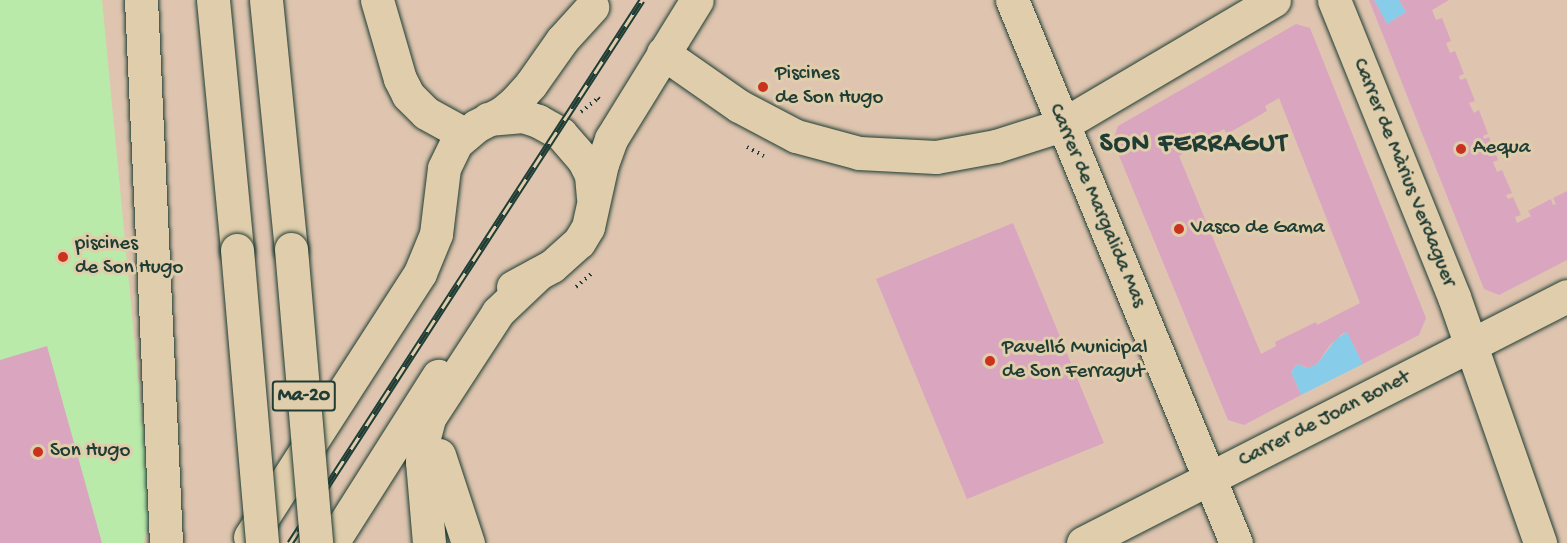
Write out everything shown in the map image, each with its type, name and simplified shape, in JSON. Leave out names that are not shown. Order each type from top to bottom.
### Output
[{"type":"main road","points":[[141,0],[166,543]]},
{"type":"main road","name":"Ma-20","points":[[213,0],[262,543]]},
{"type":"main road","name":"Ma-20","points":[[266,0],[291,249],[316,543]]},
{"type":"main road","points":[[377,0],[400,79],[408,95],[426,113],[476,127],[523,116],[562,125],[578,135],[589,130],[616,110],[663,53]]},
{"type":"main road","points":[[332,543],[411,417],[475,322],[491,303],[559,260],[579,242],[588,227],[602,164],[611,139],[697,0]]},
{"type":"main road","name":"Carrer de Margalida Mas","points":[[1012,0],[1236,543]]},
{"type":"main road","points":[[663,53],[769,123],[822,145],[859,153],[908,157],[966,153],[1062,125],[1274,0]]},
{"type":"main road","name":"Carrer de Màrius Verdaguer","points":[[1334,0],[1471,346],[1540,543]]},
{"type":"main road","points":[[246,543],[420,273],[436,234],[444,168],[448,155],[476,127],[502,113],[526,90],[562,40],[595,3]]},
{"type":"main road","points":[[592,208],[591,175],[562,125],[547,108],[549,92],[574,48],[595,3]]},
{"type":"main road","points":[[429,543],[422,462],[423,441],[429,418],[498,312],[514,293],[538,274]]},
{"type":"main road","name":"Carrer de Joan Bonet","points":[[1083,543],[1567,296]]},
{"type":"main road","points":[[439,455],[468,543]]},
{"type":"path","points":[[562,125],[587,109],[598,98],[616,110]]},
{"type":"green space","name":"piscines de Son Hugo","points":[[0,0],[102,0],[151,513],[144,543],[0,543]]},
{"type":"water","points":[[1374,0],[1399,0],[1406,12],[1387,24]]},
{"type":"water","points":[[1347,332],[1363,364],[1301,395],[1291,372],[1297,364],[1307,368],[1317,364],[1336,339]]},
{"type":"building","name":"Aequa","points":[[1369,0],[1374,0],[1387,24],[1406,12],[1399,0],[1449,0],[1432,10],[1436,20],[1442,18],[1451,41],[1446,43],[1450,53],[1455,51],[1464,74],[1459,76],[1460,80],[1466,78],[1475,101],[1469,103],[1474,113],[1479,110],[1488,134],[1483,136],[1484,139],[1489,137],[1498,160],[1493,162],[1497,172],[1502,170],[1512,193],[1506,195],[1508,199],[1513,197],[1521,215],[1515,217],[1517,223],[1531,216],[1528,211],[1551,199],[1553,205],[1556,204],[1553,198],[1567,191],[1567,260],[1499,295],[1484,289]]},
{"type":"building","name":"Vasco de Gama","points":[[1296,24],[1310,28],[1426,318],[1419,335],[1363,364],[1347,332],[1342,334],[1330,345],[1317,364],[1308,368],[1297,364],[1291,372],[1301,395],[1244,425],[1228,420],[1113,141],[1118,126]],"holes":[[[1279,98],[1360,303],[1317,325],[1316,322],[1275,342],[1276,346],[1261,354],[1179,156],[1224,129],[1227,134],[1267,111],[1265,106]]]},
{"type":"building","name":"Pavelló Municipal de Son Ferragut","points":[[1013,223],[1104,443],[967,499],[876,279]]},
{"type":"building","name":"Son Hugo","points":[[47,346],[102,543],[0,543],[0,360]]},
{"type":"railway","points":[[290,543],[642,0]]},
{"type":"place","name":"Piscines de Son Hugo","points":[[763,87]]},
{"type":"place","name":"Aequa","points":[[1461,149]]},
{"type":"place","name":"Vasco de Gama","points":[[1179,229]]},
{"type":"place","name":"piscines de Son Hugo","points":[[63,257]]},
{"type":"place","name":"Pavelló Municipal de Son Ferragut","points":[[990,361]]},
{"type":"place","name":"Son Hugo","points":[[38,452]]},
{"type":"district","name":"SON FERRAGUT","points":[[1194,146]]}]
